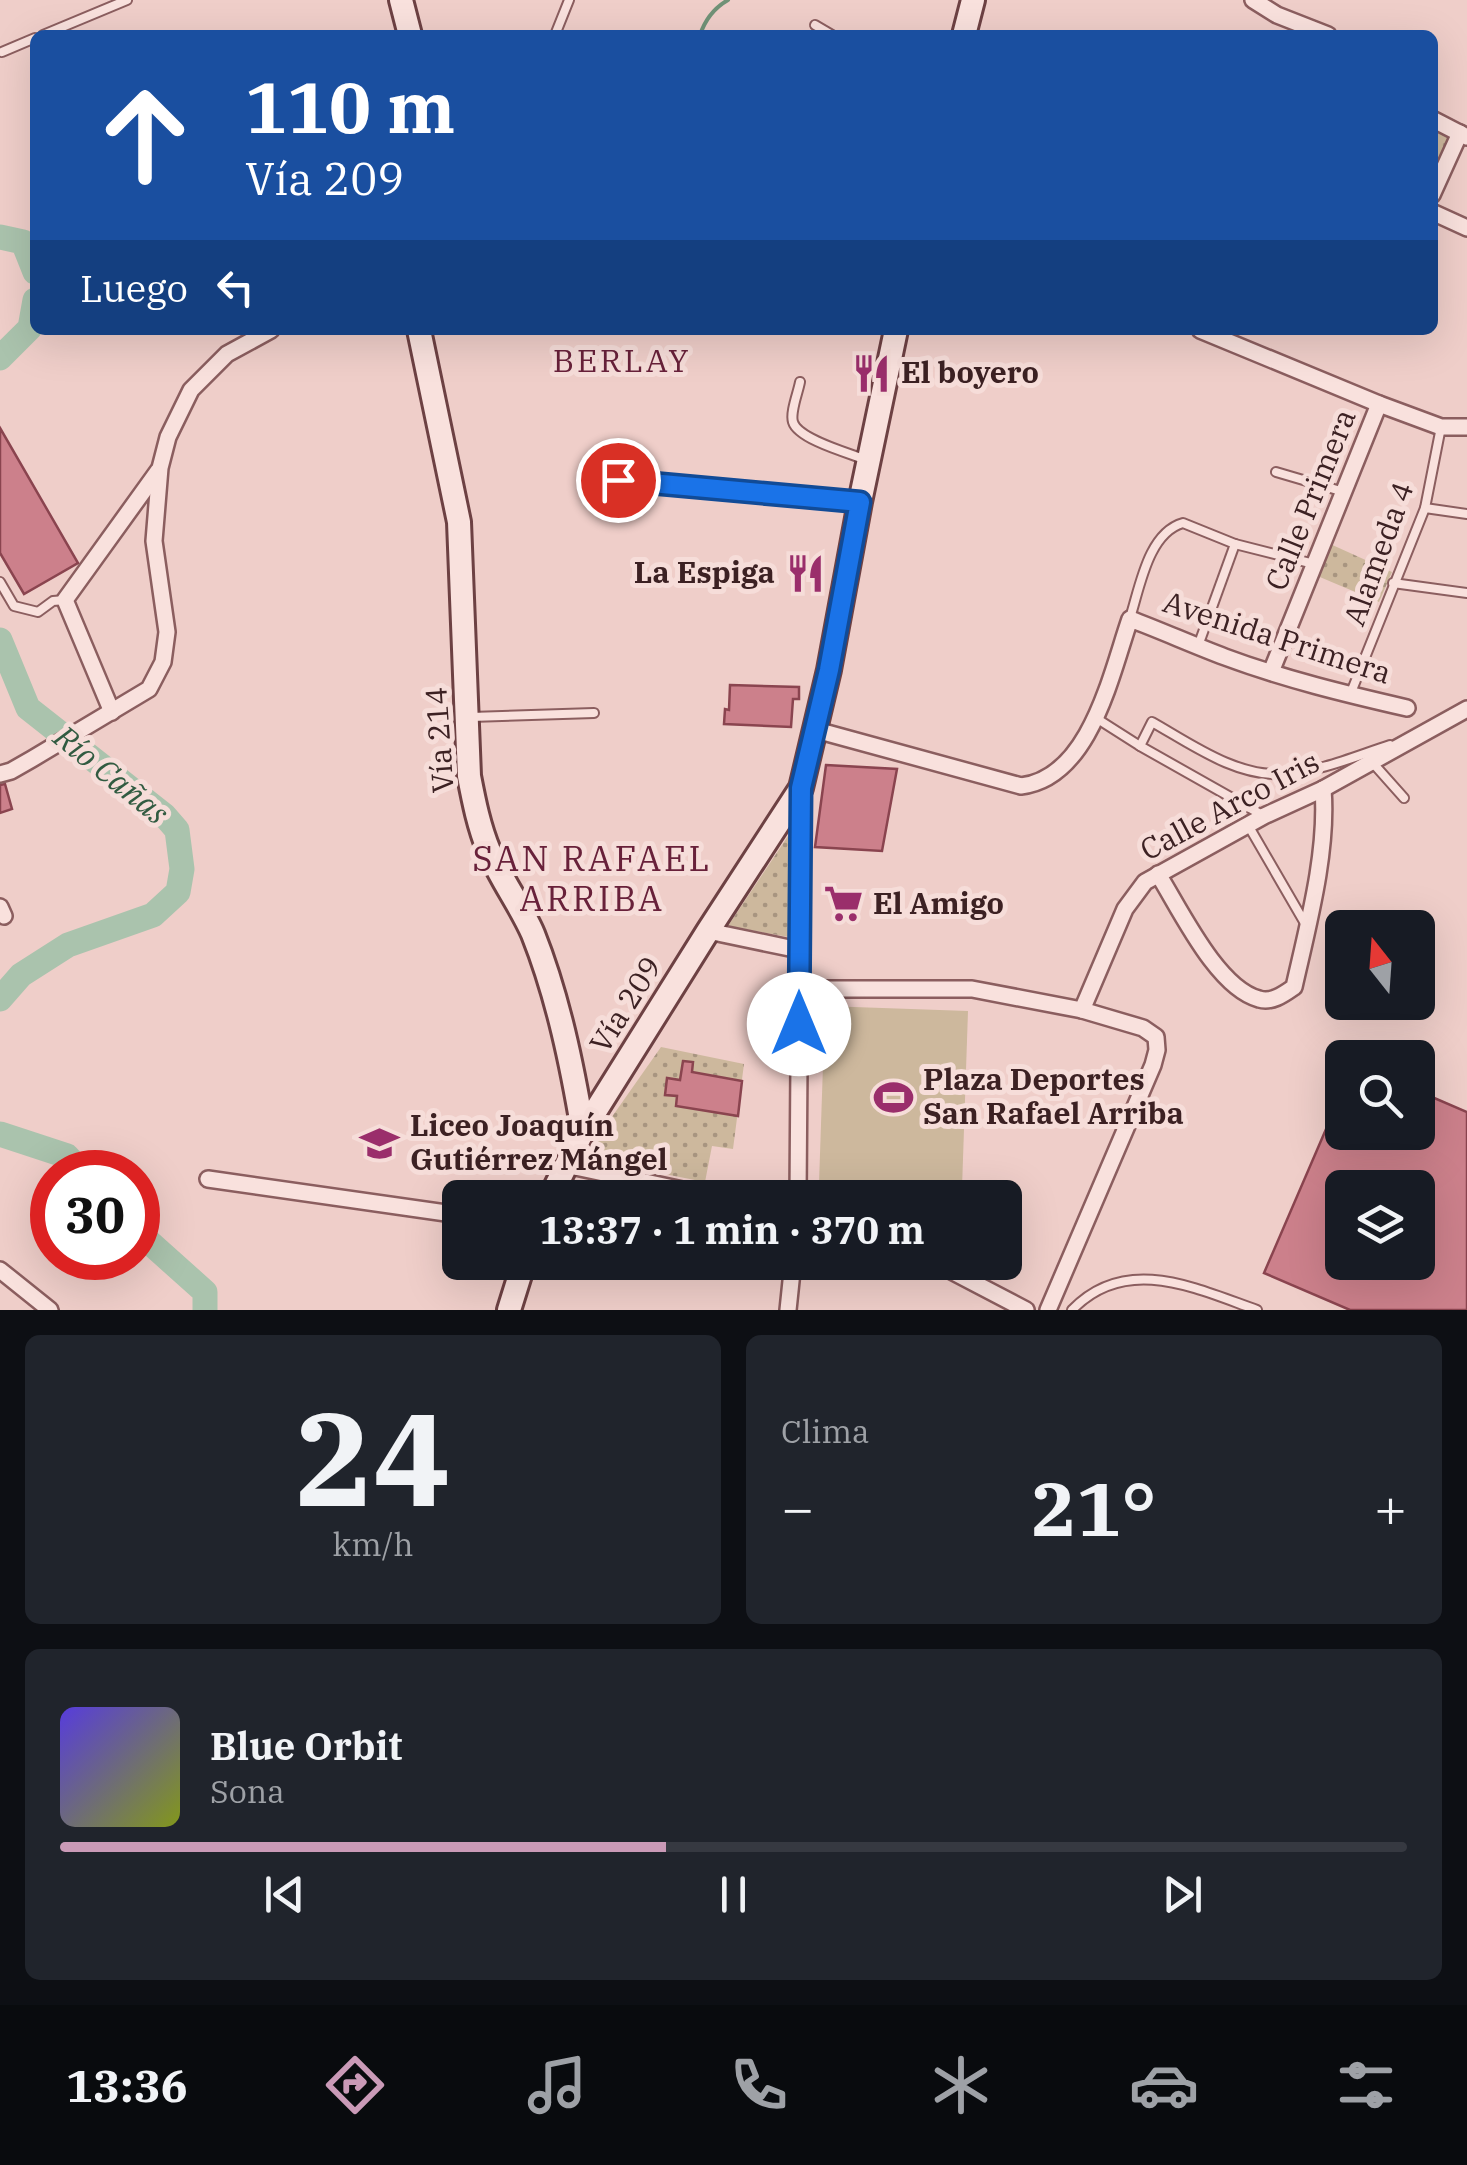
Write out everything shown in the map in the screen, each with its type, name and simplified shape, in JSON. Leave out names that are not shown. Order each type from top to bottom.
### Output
[{"type":"main road","points":[[400,0],[409,30]]},
{"type":"main road","points":[[965,30],[973,0]]},
{"type":"main road","name":"Vía 214","points":[[420,335],[458,522],[469,776],[476,815],[490,853],[532,933],[574,1076],[582,1131]]},
{"type":"main road","name":"Vía 209","points":[[559,1180],[582,1131],[801,788],[816,730],[891,335]]},
{"type":"main road","points":[[574,1076],[600,1081],[617,1076]]},
{"type":"main road","points":[[509,1310],[518,1280]]},
{"type":"street","points":[[1253,0],[1280,7],[1319,30]]},
{"type":"street","points":[[1438,121],[1463,135],[1438,183]]},
{"type":"street","points":[[1438,215],[1467,228]]},
{"type":"street","points":[[0,774],[149,689],[163,662],[167,632],[154,541],[160,468],[168,437],[191,390],[227,354],[262,335]]},
{"type":"street","points":[[1212,335],[1441,427],[1467,427]]},
{"type":"street","name":"Calle Primera","points":[[1272,672],[1379,404]]},
{"type":"street","points":[[112,712],[64,600],[160,468]]},
{"type":"street","points":[[618,480],[860,502]]},
{"type":"street","points":[[816,730],[1021,786],[1036,784],[1074,754],[1096,718],[1130,619]]},
{"type":"street","name":"Avenida Primera","points":[[1130,619],[1272,672],[1407,708]]},
{"type":"street","name":"Calle Arco Iris","points":[[1082,1010],[1125,908],[1144,882],[1467,710]]},
{"type":"street","points":[[798,1180],[801,788]]},
{"type":"street","points":[[1158,874],[1220,973],[1259,1000],[1271,1000],[1294,987],[1308,928],[1325,818],[1324,789]]},
{"type":"street","points":[[708,931],[799,950]]},
{"type":"street","points":[[799,989],[972,989],[1082,1010],[1156,1037],[1153,1065],[1048,1310]]},
{"type":"street","points":[[566,1165],[636,1180]]},
{"type":"street","points":[[208,1179],[442,1212]]},
{"type":"street","points":[[0,1270],[50,1310]]},
{"type":"street","points":[[788,1310],[791,1280]]},
{"type":"street","points":[[968,1280],[1026,1310]]},
{"type":"lane","points":[[55,30],[127,0]]},
{"type":"lane","points":[[557,30],[569,0]]},
{"type":"lane","points":[[814,24],[824,30]]},
{"type":"lane","points":[[2,52],[30,40]]},
{"type":"lane","points":[[800,382],[792,418],[794,426],[804,435],[868,461]]},
{"type":"lane","name":"Alameda 4","points":[[1350,695],[1424,508],[1441,427]]},
{"type":"lane","points":[[1276,472],[1345,492]]},
{"type":"lane","points":[[1424,508],[1467,514]]},
{"type":"lane","points":[[1130,619],[1152,553],[1176,525],[1184,523],[1235,544],[1314,564]]},
{"type":"lane","points":[[1198,646],[1235,544]]},
{"type":"lane","points":[[0,582],[14,606],[38,612],[53,601],[64,600]]},
{"type":"lane","points":[[1393,582],[1467,594]]},
{"type":"lane","points":[[467,717],[594,713]]},
{"type":"lane","points":[[1096,718],[1264,816]]},
{"type":"lane","points":[[1140,746],[1152,722],[1230,764],[1263,774],[1282,774],[1334,763],[1420,735]]},
{"type":"lane","points":[[1372,762],[1404,798]]},
{"type":"lane","points":[[1248,826],[1308,928]]},
{"type":"lane","points":[[1072,1310],[1115,1281],[1132,1278],[1186,1285],[1257,1310]]},
{"type":"shaded area","points":[[1438,126],[1454,133],[1438,168]]},
{"type":"shaded area","points":[[1328,543],[1392,572],[1379,602],[1315,575]]},
{"type":"shaded area","points":[[790,833],[794,938],[728,926]]},
{"type":"shaded area","name":"Plaza Deportes San Rafael Arriba","points":[[825,1006],[968,1011],[962,1180],[819,1180]]},
{"type":"shaded area","points":[[661,1047],[744,1064],[733,1149],[712,1146],[705,1180],[583,1158]]},
{"type":"building","points":[[0,428],[78,563],[24,594],[0,553]]},
{"type":"building","points":[[730,685],[799,687],[799,699],[793,699],[791,727],[724,724]]},
{"type":"building","points":[[826,765],[897,769],[882,851],[815,847]]},
{"type":"building","points":[[5,784],[12,809],[0,813],[0,785]]},
{"type":"building","points":[[683,1061],[693,1062],[692,1072],[742,1081],[738,1116],[676,1106],[677,1096],[665,1095],[667,1078],[680,1080]]},
{"type":"building","points":[[1435,1098],[1467,1112],[1467,1310],[1350,1310],[1264,1273],[1325,1131],[1325,1150],[1435,1150]]},
{"type":"waterway","points":[[702,30],[711,15],[728,0]]},
{"type":"waterway","name":"Río Cañas","points":[[0,237],[23,242],[30,260]]},
{"type":"waterway","name":"Río Cañas","points":[[0,358],[30,328]]},
{"type":"waterway","name":"Río Cañas","points":[[0,640],[28,708],[164,815],[177,830],[182,869],[178,892],[153,915],[68,945],[21,975],[0,999]]},
{"type":"waterway","name":"Río Cañas","points":[[0,1134],[49,1150]]},
{"type":"waterway","name":"Río Cañas","points":[[160,1252],[205,1292],[205,1310]]},
{"type":"place","name":"El boyero","points":[[871,373]]},
{"type":"place","name":"La Espiga","points":[[805,573]]},
{"type":"place","name":"El Amigo","points":[[843,904]]},
{"type":"place","name":"Plaza Deportes San Rafael Arriba","points":[[893,1097]]},
{"type":"place","name":"Liceo Joaquín Gutiérrez Mángel","points":[[380,1143]]},
{"type":"district","name":"BERLAY","points":[[622,361]]},
{"type":"district","name":"SAN RAFAEL ARRIBA","points":[[592,879]]},
{"type":"route","points":[[618,480],[860,502],[829,670],[801,788],[799,1024]]}]
